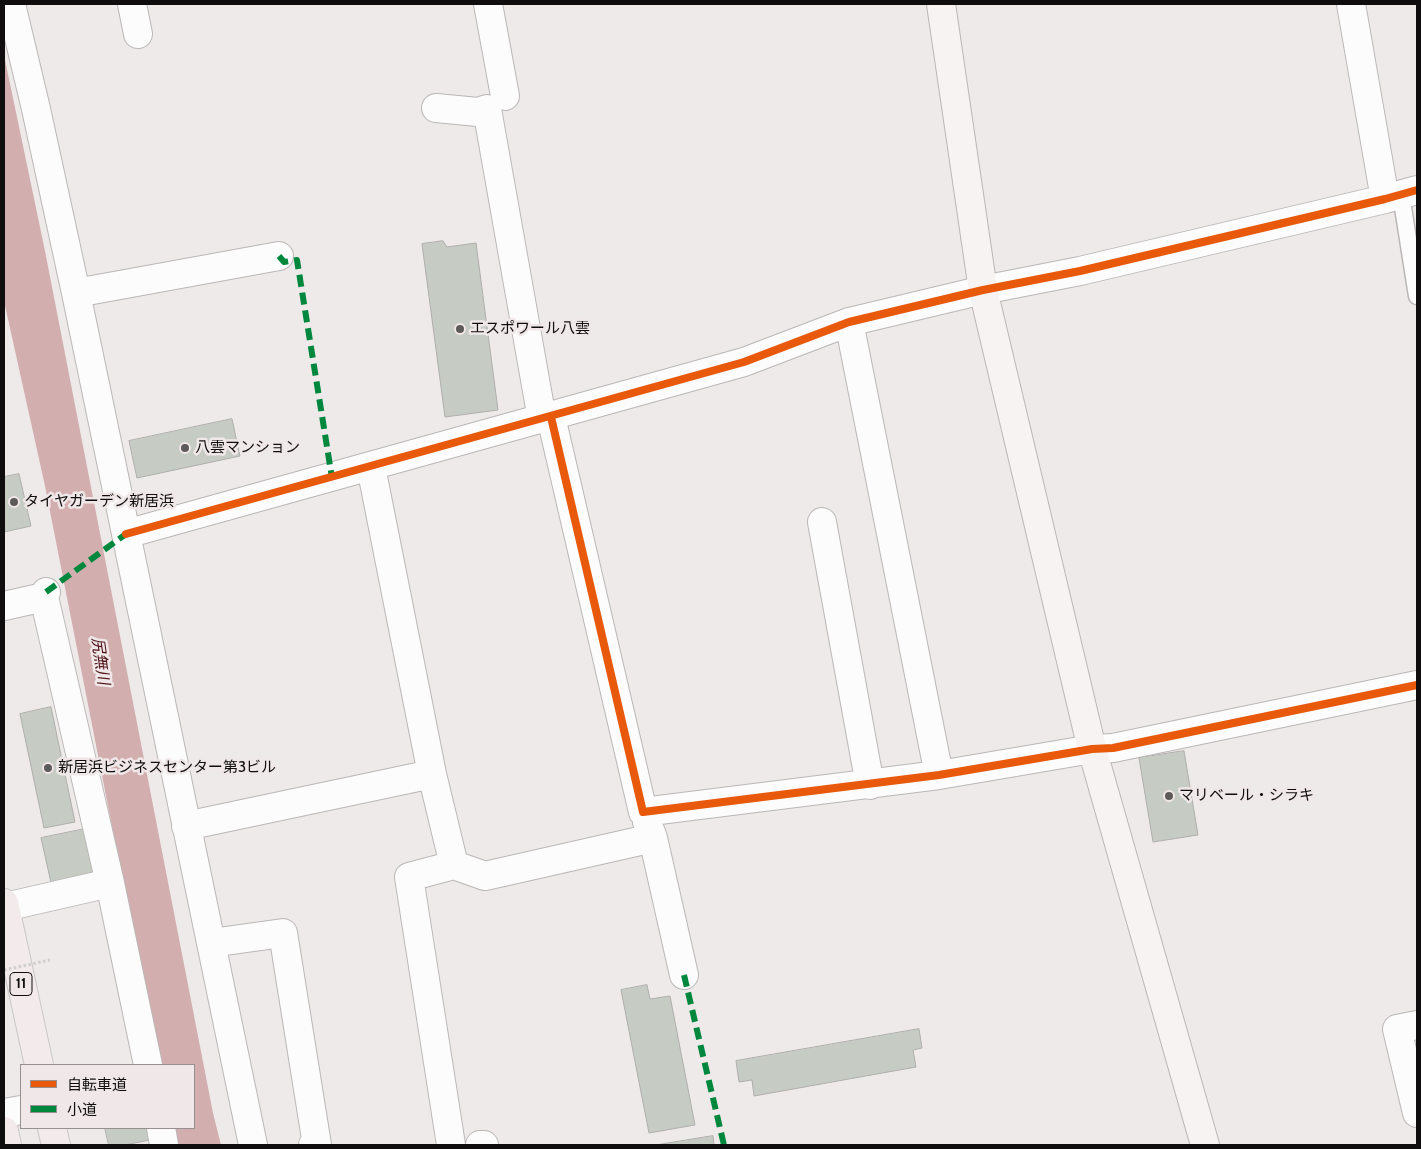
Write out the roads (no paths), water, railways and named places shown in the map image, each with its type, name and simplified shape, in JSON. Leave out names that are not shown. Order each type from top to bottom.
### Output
[{"type":"main road","name":"11","points":[[4,905],[39,1064]]},
{"type":"main road","points":[[52,1129],[56,1145]]},
{"type":"main road","points":[[4,1131],[7,1145]]},
{"type":"street","points":[[11,4],[76,293],[253,1145]]},
{"type":"street","points":[[132,4],[138,34]]},
{"type":"street","points":[[488,4],[505,96]]},
{"type":"street","points":[[940,4],[982,290],[1092,748],[1205,1145]]},
{"type":"street","points":[[126,534],[744,362],[849,322],[982,290],[1080,271],[1401,194],[1351,4]]},
{"type":"street","points":[[436,108],[478,112],[487,109],[546,418],[643,812],[653,838],[684,975]]},
{"type":"street","points":[[76,293],[279,256]]},
{"type":"street","points":[[849,322],[939,775]]},
{"type":"street","points":[[371,467],[432,774],[454,865]]},
{"type":"street","points":[[822,522],[870,785]]},
{"type":"street","points":[[4,606],[45,594],[110,883],[148,1064]]},
{"type":"street","points":[[643,812],[870,785],[1092,748],[1113,748],[1417,685]]},
{"type":"street","points":[[186,826],[432,774]]},
{"type":"street","points":[[451,1145],[409,877],[454,865],[484,876],[653,838]]},
{"type":"street","points":[[4,905],[110,883]]},
{"type":"street","points":[[211,943],[283,933],[316,1145],[313,1145]]},
{"type":"street","points":[[1417,1025],[1397,1029],[1417,1113]]},
{"type":"street","points":[[4,1113],[20,1110]]},
{"type":"street","points":[[161,1129],[164,1145]]},
{"type":"lane","points":[[1401,194],[1417,296]]},
{"type":"water","name":"尻無川","points":[[4,55],[45,251],[213,1113],[221,1145],[177,1145],[174,1129],[195,1129],[195,1064],[159,1064],[45,486],[4,301]]},
{"type":"place","name":"エスポワール八雲","points":[[460,329]]},
{"type":"place","name":"八雲マンション","points":[[185,448]]},
{"type":"place","name":"タイヤガーデン新居浜","points":[[14,502]]},
{"type":"place","name":"新居浜ビジネスセンター第3ビル","points":[[48,768]]},
{"type":"place","name":"マリベール・シラキ","points":[[1169,796]]}]
